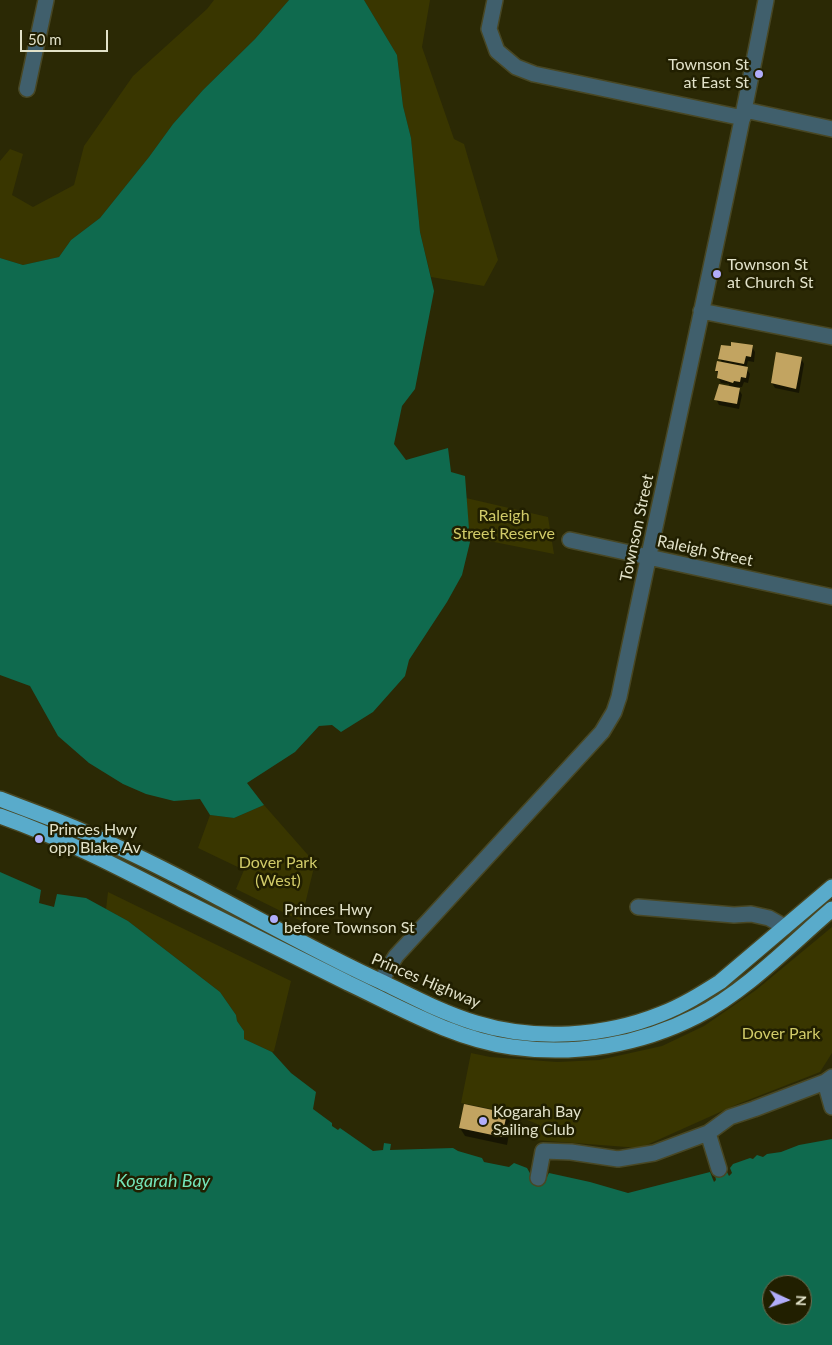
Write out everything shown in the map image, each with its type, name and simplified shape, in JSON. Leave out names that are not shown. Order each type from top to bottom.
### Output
[{"type":"highway","name":"Princes Highway","points":[[0,799],[84,832],[144,859],[278,930],[382,982],[458,1017],[517,1031],[557,1034],[608,1028],[624,1026],[661,1014],[701,994],[727,976],[832,887]]},
{"type":"highway","name":"Princes Highway","points":[[0,816],[88,852],[259,939],[451,1032],[491,1043],[532,1050],[575,1050],[617,1045],[662,1032],[692,1018],[736,990],[832,909]]},
{"type":"street","points":[[27,90],[46,0]]},
{"type":"street","points":[[495,0],[489,29],[497,51],[516,67],[534,74],[832,129]]},
{"type":"street","name":"Townson Street","points":[[382,982],[396,956],[609,722],[620,697],[648,557],[744,114],[766,0]]},
{"type":"street","points":[[701,311],[832,336]]},
{"type":"street","name":"Raleigh Street","points":[[570,540],[832,596]]},
{"type":"street","points":[[638,907],[734,915],[751,914],[769,918],[785,927]]},
{"type":"street","points":[[538,1178],[543,1151],[571,1152],[618,1159],[654,1153],[708,1133],[730,1117],[828,1080],[832,1107]]},
{"type":"street","points":[[708,1133],[719,1169]]},
{"type":"green space","points":[[214,0],[289,0],[255,39],[203,90],[173,124],[100,218],[71,240],[59,257],[23,265],[0,258],[0,161],[10,149],[23,154],[12,195],[33,207],[74,185],[84,146],[133,76],[207,9]]},
{"type":"green space","points":[[364,0],[430,0],[422,47],[454,139],[464,144],[498,260],[484,286],[431,277],[420,232],[411,138],[403,106],[397,55]]},
{"type":"green space","name":"Raleigh Street Reserve","points":[[466,498],[548,517],[554,554],[469,537]]},
{"type":"green space","name":"Dover Park (West)","points":[[264,805],[315,863],[301,921],[236,889],[244,870],[198,848],[210,815],[234,818]]},
{"type":"green space","points":[[108,892],[291,981],[274,1051],[272,1052],[244,1039],[244,1031],[237,1021],[236,1015],[220,992],[128,921],[106,909]]},
{"type":"green space","name":"Dover Park","points":[[832,927],[832,1053],[820,1072],[738,1104],[640,1148],[534,1140],[537,1124],[508,1112],[461,1103],[471,1053],[490,1057],[557,1062],[599,1060],[662,1046],[704,1026],[756,990]]},
{"type":"water","points":[[289,0],[364,0],[397,55],[403,106],[411,138],[420,232],[434,291],[415,389],[402,406],[394,444],[406,460],[448,448],[451,472],[465,476],[470,542],[462,575],[447,602],[409,660],[405,676],[373,712],[341,732],[332,725],[319,726],[295,752],[247,783],[264,805],[234,818],[210,815],[200,799],[174,801],[146,794],[123,784],[89,763],[58,736],[30,686],[0,675],[0,258],[23,265],[59,257],[71,240],[100,218],[173,124],[203,90],[255,39]]},
{"type":"water","name":"Kogarah Bay","points":[[0,872],[41,890],[39,903],[54,907],[57,894],[86,898],[128,921],[220,992],[236,1015],[237,1021],[244,1031],[244,1039],[272,1052],[291,1073],[316,1092],[313,1109],[332,1123],[332,1126],[338,1130],[340,1128],[373,1151],[383,1150],[384,1143],[391,1144],[390,1150],[453,1148],[482,1158],[484,1162],[509,1167],[514,1163],[527,1168],[531,1175],[546,1179],[549,1173],[628,1193],[710,1172],[714,1182],[716,1180],[714,1171],[725,1168],[729,1176],[732,1173],[730,1168],[733,1164],[750,1158],[753,1159],[757,1155],[763,1157],[767,1154],[781,1152],[799,1145],[832,1139],[832,1345],[0,1345]]},
{"type":"building","points":[[731,342],[753,345],[751,357],[746,356],[744,364],[718,359],[721,345],[731,346]]},
{"type":"building","points":[[776,352],[802,357],[796,389],[771,383]]},
{"type":"building","points":[[717,361],[748,367],[746,378],[741,377],[740,382],[734,381],[733,383],[717,378],[718,371],[715,371]]},
{"type":"building","points":[[719,384],[740,388],[737,404],[714,400]]},
{"type":"building","name":"Kogarah Bay Sailing Club","points":[[464,1104],[507,1113],[502,1137],[459,1128]]},
{"type":"place","name":"Townson St at East St","points":[[759,74]]},
{"type":"place","name":"Townson St at Church St","points":[[717,274]]},
{"type":"place","name":"Princes Hwy opp Blake Av","points":[[39,839]]},
{"type":"place","name":"Princes Hwy before Townson St","points":[[274,919]]},
{"type":"place","name":"Kogarah Bay Sailing Club","points":[[483,1121]]}]
